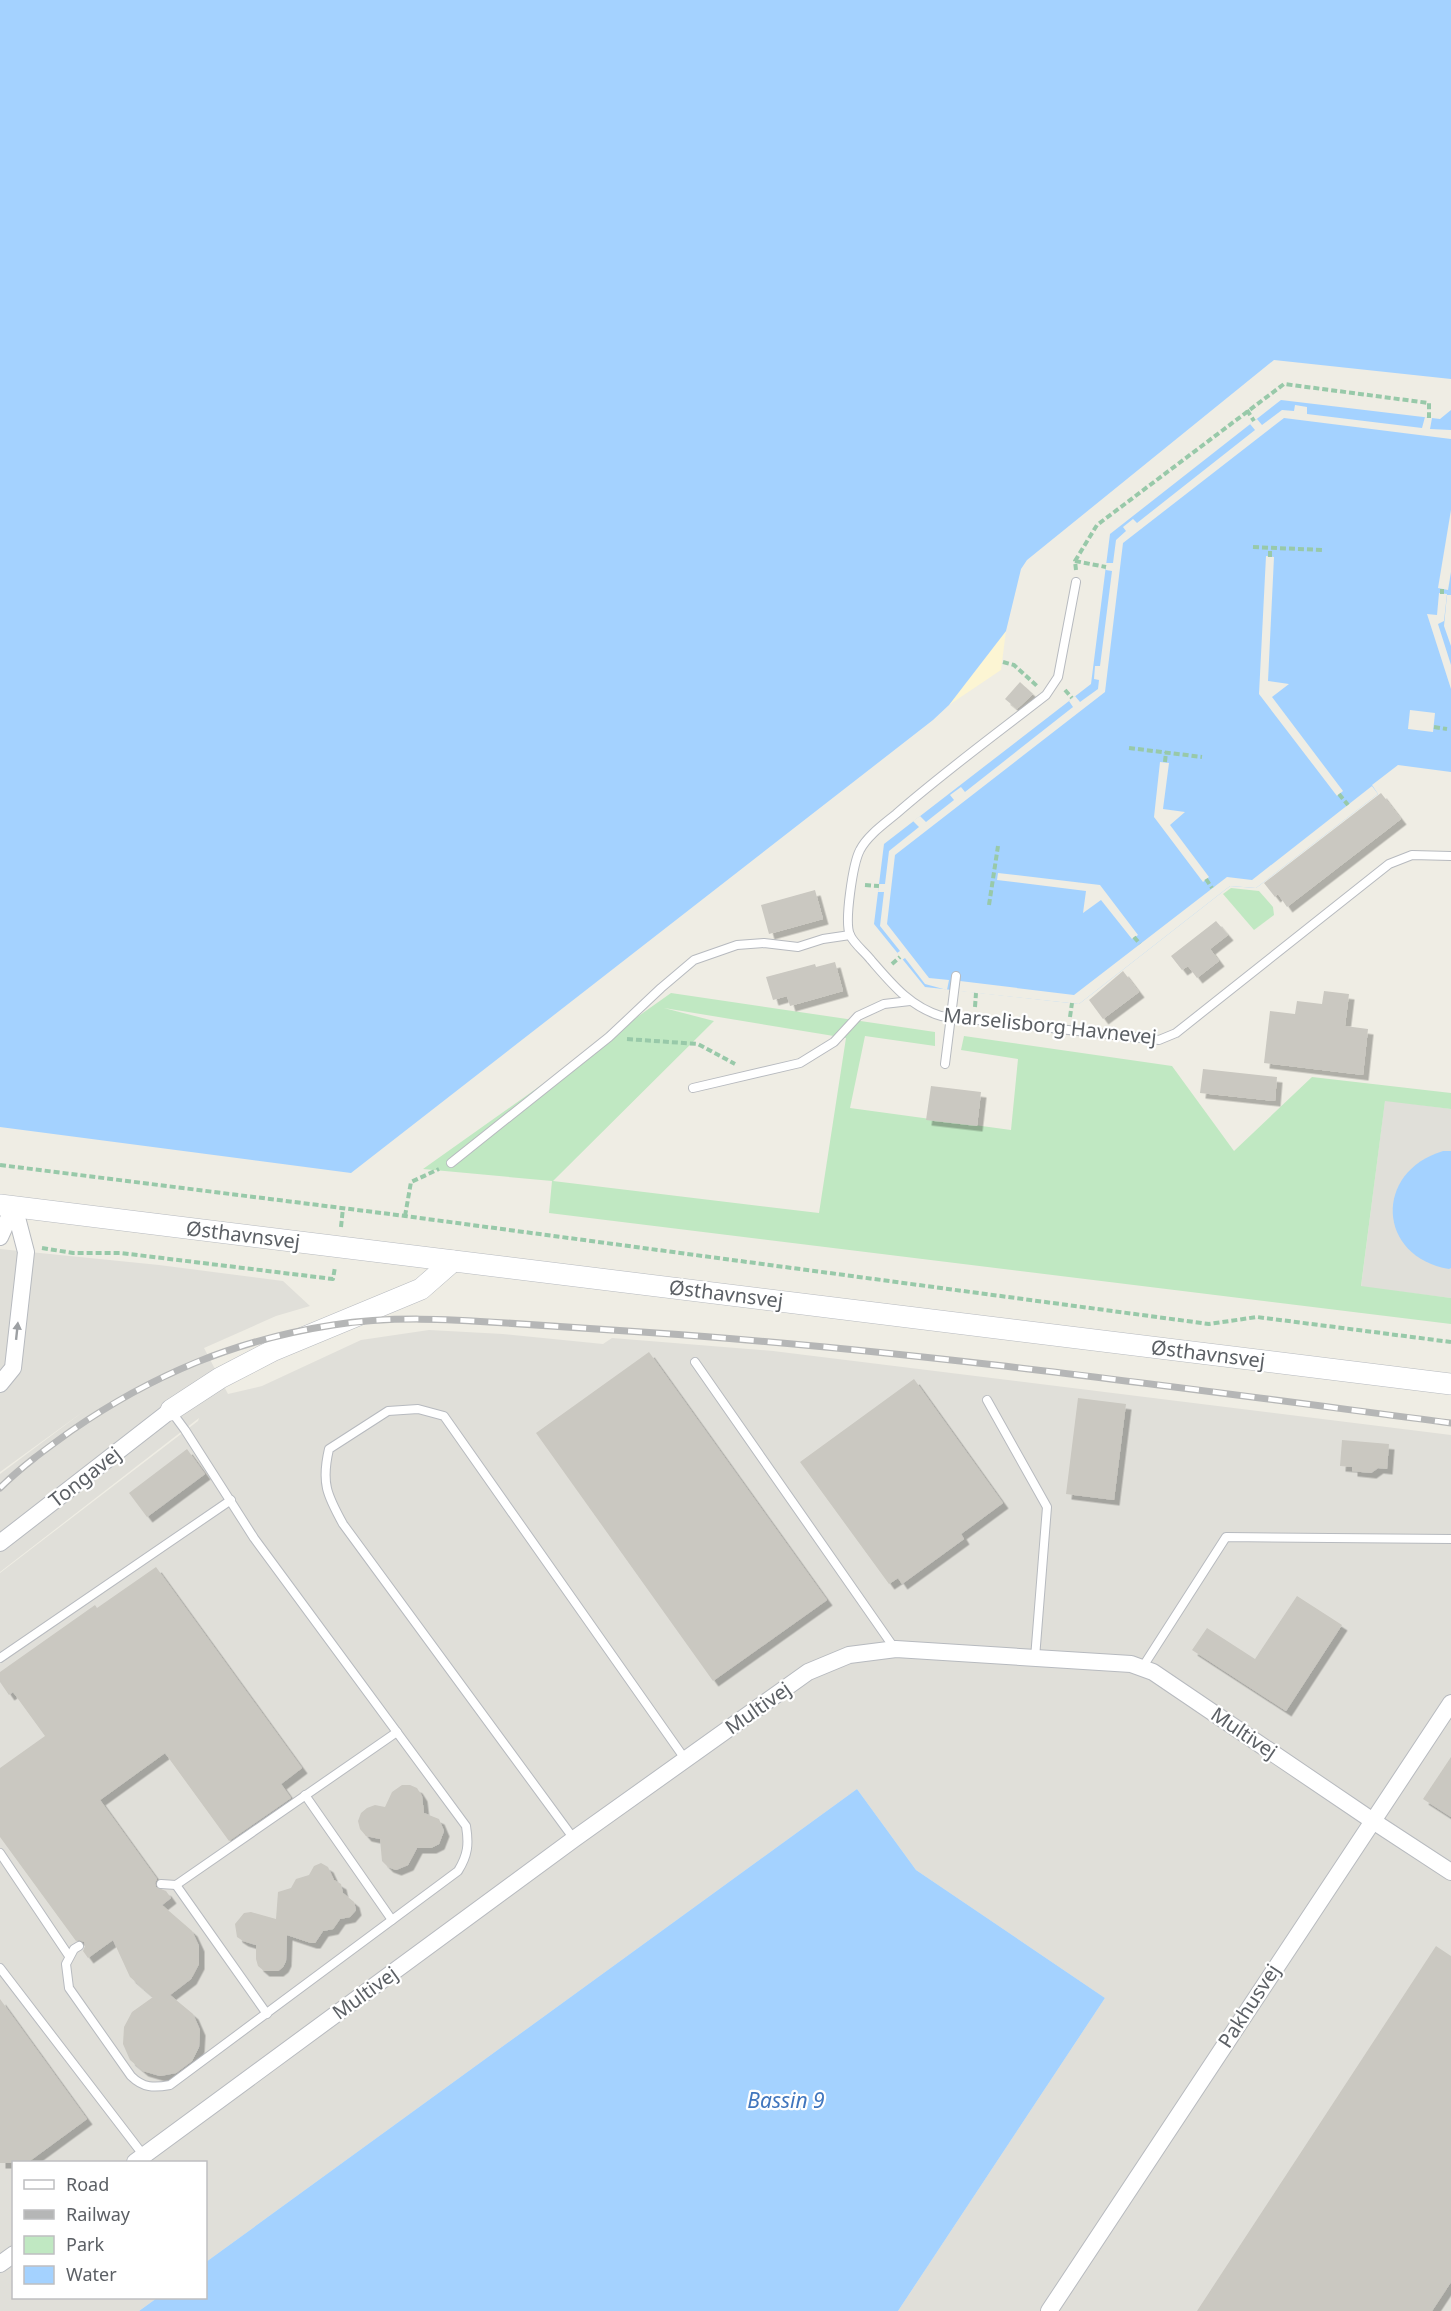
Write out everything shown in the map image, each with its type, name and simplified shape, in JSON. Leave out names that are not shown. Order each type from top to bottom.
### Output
[{"type":"street","points":[[0,1237],[7,1206]]},
{"type":"street","points":[[0,1384],[13,1368],[25,1246],[7,1206]]},
{"type":"street","name":"Østhavnsvej","points":[[7,1206],[1451,1384]]},
{"type":"street","points":[[171,1410],[220,1378],[274,1350],[421,1289],[453,1261]]},
{"type":"street","name":"Tongavej","points":[[0,1543],[171,1410]]},
{"type":"street","name":"Multivej","points":[[139,2159],[685,1759],[808,1672],[849,1655],[896,1649],[1131,1664],[1153,1671],[1451,1872]]},
{"type":"street","name":"Pakhusvej","points":[[1049,2311],[1451,1703]]},
{"type":"lane","points":[[450,1163],[609,1037],[660,988],[694,960],[737,945],[764,943],[798,947],[823,939],[850,935],[848,922],[851,883],[860,850],[908,804],[1046,695],[1058,677],[1076,582]]},
{"type":"lane","name":"Marselisborg Havnevej","points":[[850,935],[910,1001],[930,1013],[1160,1040],[1176,1033],[1389,864],[1412,855],[1451,856]]},
{"type":"lane","points":[[945,1064],[956,976]]},
{"type":"lane","points":[[693,1088],[800,1063],[834,1041],[858,1016],[884,1004],[910,1001]]},
{"type":"lane","points":[[695,1362],[896,1649]]},
{"type":"lane","points":[[987,1400],[1047,1507],[1035,1658]]},
{"type":"lane","points":[[574,1839],[343,1524],[328,1498],[324,1471],[329,1449],[388,1411],[418,1408],[444,1416],[685,1759]]},
{"type":"lane","points":[[79,1946],[69,1956],[66,1964],[69,1988],[139,2084],[155,2088],[170,2085],[458,1871],[466,1857],[469,1843],[466,1826],[254,1538],[171,1410]]},
{"type":"lane","points":[[0,1658],[231,1500]]},
{"type":"lane","points":[[1142,1668],[1226,1537],[1451,1539]]},
{"type":"lane","points":[[161,1884],[176,1885],[397,1732]]},
{"type":"lane","points":[[305,1795],[392,1920]]},
{"type":"lane","points":[[0,1853],[69,1956]]},
{"type":"lane","points":[[176,1885],[267,2014]]},
{"type":"lane","points":[[0,1968],[139,2159]]},
{"type":"path","points":[[1076,582],[1076,561],[1096,525],[1284,384],[1429,403],[1429,418]]},
{"type":"path","points":[[1247,410],[1254,421]]},
{"type":"path","points":[[1253,547],[1322,550]]},
{"type":"path","points":[[1270,548],[1270,557]]},
{"type":"path","points":[[1076,561],[1106,567]]},
{"type":"path","points":[[1003,662],[1014,664],[1046,695]]},
{"type":"path","points":[[1068,693],[1072,698]]},
{"type":"path","points":[[1434,727],[1447,729]]},
{"type":"path","points":[[1129,748],[1202,757]]},
{"type":"path","points":[[1165,762],[1166,753]]},
{"type":"path","points":[[1339,794],[1348,805]]},
{"type":"path","points":[[989,905],[996,876],[998,846]]},
{"type":"path","points":[[1206,879],[1212,888]]},
{"type":"path","points":[[870,886],[879,886]]},
{"type":"path","points":[[1134,937],[1140,944]]},
{"type":"path","points":[[891,965],[900,957]]},
{"type":"path","points":[[975,1005],[976,993]]},
{"type":"path","points":[[1070,1016],[1072,1003]]},
{"type":"path","points":[[609,1037],[698,1044],[754,1074]]},
{"type":"path","points":[[405,1216],[411,1182],[450,1163]]},
{"type":"path","points":[[0,1165],[405,1216],[1209,1324],[1257,1317],[1451,1342]]},
{"type":"path","points":[[25,1246],[73,1253],[121,1253],[333,1279],[343,1208]]},
{"type":"shaded area","points":[[1385,1100],[1451,1109],[1451,1298],[1361,1287]]},
{"type":"shaded area","points":[[0,1249],[159,1265],[283,1281],[310,1306],[276,1316],[204,1348],[228,1394],[262,1386],[361,1340],[429,1330],[503,1334],[603,1344],[612,1338],[773,1351],[1451,1435],[1451,2311],[898,2311],[1105,1998],[916,1870],[857,1789],[207,2261],[207,2161],[12,2161],[12,2299],[156,2299],[139,2311],[0,2311],[0,1573],[199,1418],[0,1572],[0,1474],[84,1411],[0,1472]]},
{"type":"green space","points":[[1231,888],[1259,891],[1273,907],[1274,915],[1254,930],[1223,894]]},
{"type":"green space","points":[[671,993],[935,1032],[935,1046],[865,1036],[850,1108],[1011,1130],[1018,1059],[961,1050],[964,1036],[1172,1066],[1234,1151],[1312,1077],[1451,1093],[1451,1109],[1385,1101],[1361,1286],[1451,1298],[1451,1324],[549,1213],[552,1181],[423,1169]],"holes":[[[664,1008],[846,1038],[819,1213],[553,1181],[714,1021]]]},
{"type":"sand","points":[[1006,631],[1001,670],[949,705]]},
{"type":"water","points":[[0,0],[1451,0],[1451,379],[1274,360],[1027,560],[1021,569],[1006,631],[949,705],[933,720],[351,1173],[0,1127]]},
{"type":"water","points":[[1281,400],[1440,419],[1451,410],[1451,595],[1447,595],[1444,626],[1451,646],[1451,772],[1398,765],[1372,785],[1378,794],[1256,888],[1230,886],[1079,1004],[925,987],[874,924],[884,844],[1091,684],[1110,534]]},
{"type":"water","points":[[1443,1151],[1451,1151],[1451,1268],[1449,1269],[1425,1261],[1408,1248],[1397,1232],[1393,1213],[1395,1194],[1404,1177],[1420,1162]]},
{"type":"water","name":"Bassin 9","points":[[857,1789],[916,1870],[1105,1998],[898,2311],[139,2311],[156,2299],[207,2299],[207,2261]]},
{"type":"pier","points":[[1295,405],[1307,407],[1307,414],[1422,428],[1425,417],[1432,418],[1430,429],[1451,430],[1451,439],[1284,418],[1123,543],[1105,692],[895,855],[887,924],[929,978],[949,980],[947,990],[925,984],[905,958],[902,960],[897,953],[900,951],[880,926],[884,892],[878,892],[879,884],[885,884],[889,851],[919,827],[913,821],[920,816],[926,822],[954,800],[950,795],[961,787],[965,792],[1073,707],[1069,701],[1075,696],[1080,702],[1098,689],[1099,680],[1094,679],[1095,666],[1100,666],[1112,571],[1106,570],[1106,563],[1113,563],[1116,540],[1126,531],[1123,527],[1133,519],[1137,523],[1255,430],[1250,424],[1254,421],[1257,419],[1262,425],[1282,410],[1294,411]]},
{"type":"pier","points":[[1451,510],[1451,572],[1448,590],[1438,588]]},
{"type":"pier","points":[[1266,556],[1274,557],[1268,681],[1289,684],[1272,697],[1343,791],[1337,796],[1259,694]]},
{"type":"pier","points":[[1439,593],[1447,594],[1444,621],[1438,624],[1451,665],[1451,689],[1427,614],[1437,615]]},
{"type":"pier","points":[[1410,710],[1435,713],[1433,732],[1408,729]]},
{"type":"pier","points":[[1160,762],[1169,763],[1163,809],[1185,812],[1170,825],[1209,877],[1203,882],[1154,817]]},
{"type":"pier","points":[[1372,786],[1378,794],[1256,888],[1230,886],[1079,1004],[958,991],[960,981],[1074,995],[1227,877],[1252,880]]},
{"type":"pier","points":[[998,873],[1100,885],[1138,935],[1132,939],[1101,900],[1083,913],[1086,891],[997,880]]},
{"type":"building","points":[[1020,682],[1033,694],[1017,709],[1005,699]]},
{"type":"building","points":[[1381,793],[1401,819],[1287,907],[1278,894],[1275,897],[1264,883]]},
{"type":"building","points":[[815,890],[823,919],[769,934],[761,905]]},
{"type":"building","points":[[1216,921],[1228,935],[1210,949],[1219,961],[1197,978],[1188,966],[1182,970],[1171,956]]},
{"type":"building","points":[[835,962],[843,991],[790,1006],[787,996],[773,1000],[766,977],[815,964],[816,967]]},
{"type":"building","points":[[1123,971],[1139,992],[1103,1019],[1089,1000]]},
{"type":"building","points":[[1324,991],[1349,994],[1345,1026],[1368,1029],[1363,1075],[1264,1063],[1270,1011],[1295,1014],[1297,1001],[1322,1004]]},
{"type":"building","points":[[1203,1069],[1277,1077],[1275,1101],[1200,1093]]},
{"type":"building","points":[[931,1086],[981,1092],[977,1126],[926,1120]]},
{"type":"building","points":[[649,1352],[827,1600],[713,1681],[536,1433]]},
{"type":"building","points":[[914,1379],[1003,1503],[961,1534],[964,1539],[902,1584],[898,1578],[889,1584],[800,1462]]},
{"type":"building","points":[[1078,1398],[1126,1404],[1114,1500],[1066,1494]]},
{"type":"building","points":[[1342,1440],[1389,1444],[1387,1469],[1378,1468],[1371,1473],[1352,1471],[1352,1467],[1340,1466]]},
{"type":"building","points":[[187,1449],[205,1474],[147,1517],[129,1493]]},
{"type":"building","points":[[156,1567],[302,1768],[281,1784],[291,1798],[229,1841],[165,1753],[100,1800],[157,1879],[156,1887],[166,1891],[171,1898],[162,1905],[192,1931],[199,1946],[199,1964],[191,1979],[170,1995],[193,2014],[200,2030],[199,2047],[192,2061],[176,2073],[160,2076],[143,2071],[130,2060],[123,2044],[124,2027],[132,2012],[153,1997],[130,1977],[113,1940],[88,1958],[83,1951],[84,1942],[76,1941],[0,1837],[0,1768],[45,1736],[13,1692],[9,1695],[0,1682],[0,1672],[95,1605],[97,1608]]},
{"type":"building","points":[[1297,1596],[1342,1625],[1286,1711],[1192,1650],[1207,1628],[1255,1659]]},
{"type":"building","points":[[1451,1757],[1451,1817],[1423,1799]]},
{"type":"building","points":[[402,1785],[417,1788],[422,1796],[424,1813],[439,1819],[444,1831],[439,1844],[431,1848],[417,1848],[408,1865],[396,1870],[388,1867],[382,1861],[380,1839],[366,1836],[360,1829],[358,1821],[361,1813],[367,1808],[375,1805],[385,1807],[392,1792]]},
{"type":"building","points":[[321,1863],[328,1867],[334,1880],[341,1884],[343,1893],[354,1902],[356,1910],[350,1917],[340,1919],[333,1929],[323,1931],[315,1943],[287,1935],[286,1961],[283,1967],[278,1971],[264,1971],[258,1966],[256,1945],[237,1937],[235,1924],[244,1913],[251,1912],[276,1919],[278,1892],[291,1888],[296,1879],[309,1875],[314,1866]]},
{"type":"building","points":[[1436,1946],[1451,1956],[1451,2282],[1432,2311],[1197,2311]]},
{"type":"building","points":[[0,1999],[87,2119],[30,2161],[0,2163]]},
{"type":"railway","points":[[0,1488],[43,1451],[101,1411],[132,1393],[196,1363],[228,1350],[297,1332],[355,1322],[398,1319],[463,1320],[557,1326],[845,1349],[1047,1371],[1451,1423]]}]
